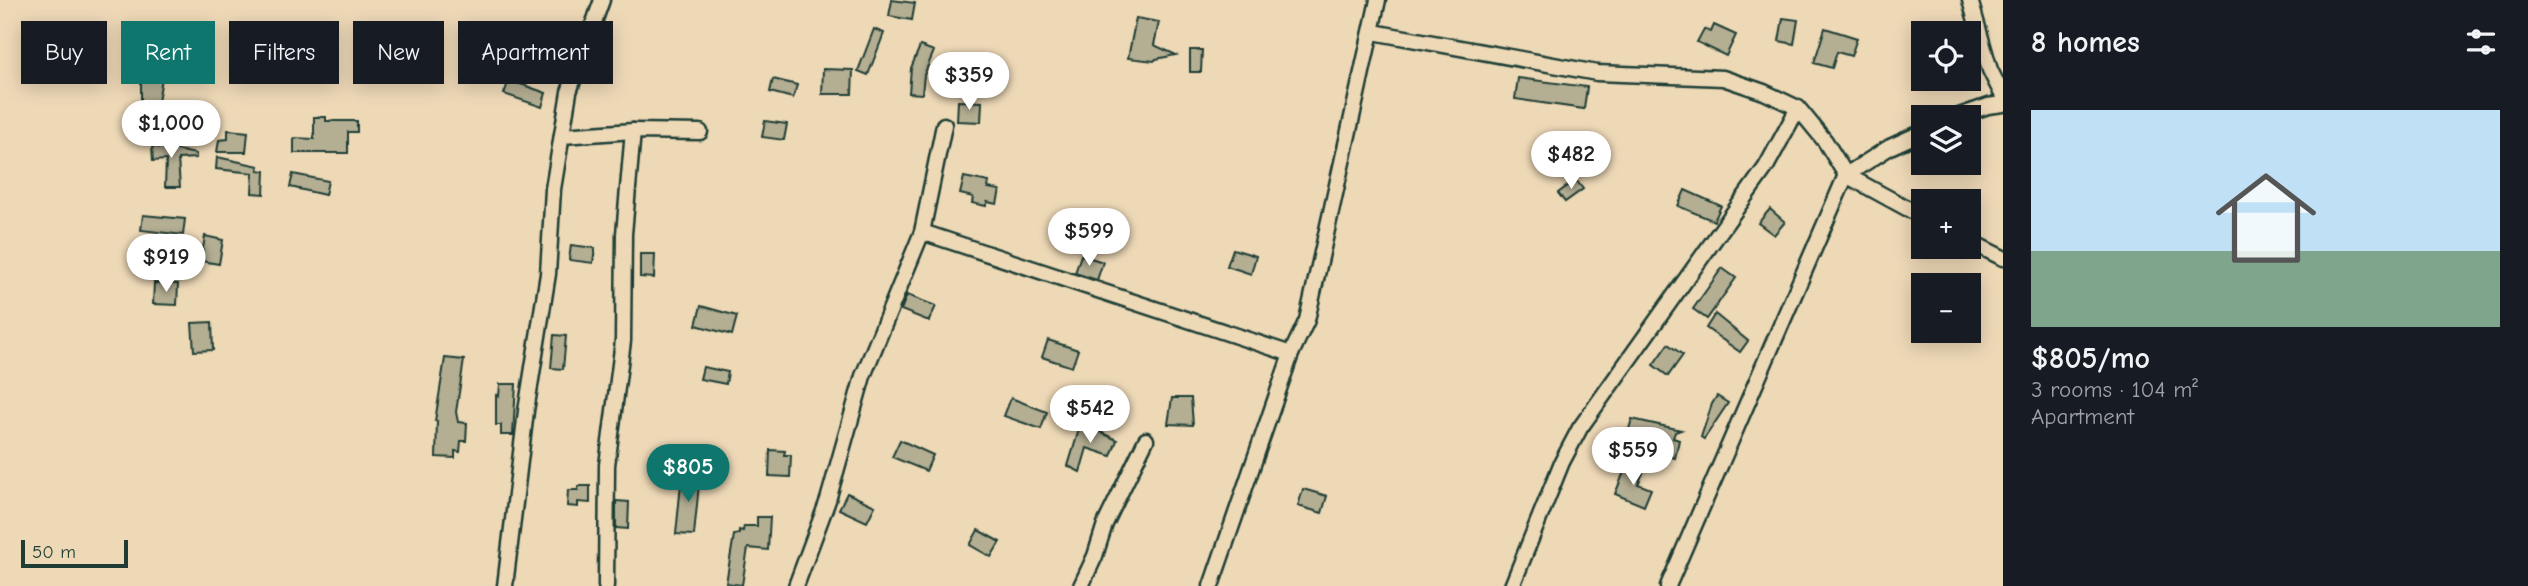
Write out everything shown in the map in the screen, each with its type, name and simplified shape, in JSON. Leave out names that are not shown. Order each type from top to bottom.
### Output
[{"type":"street","points":[[505,586],[526,411],[548,274],[553,189],[569,92],[602,0]]},
{"type":"street","points":[[1211,586],[1291,354],[1307,320],[1378,0]]},
{"type":"street","points":[[1970,0],[1990,70],[2003,96]]},
{"type":"street","points":[[1373,32],[1587,72],[1723,78],[1764,92],[1798,108],[1825,142],[1846,175],[1911,210]]},
{"type":"street","points":[[1981,108],[2003,104]]},
{"type":"street","points":[[1511,586],[1562,462],[1580,428],[1766,167],[1798,108]]},
{"type":"street","points":[[796,586],[828,500],[863,376],[922,232],[944,125]]},
{"type":"street","points":[[562,136],[633,131],[701,132]]},
{"type":"street","points":[[607,586],[607,465],[623,341],[624,234],[633,131]]},
{"type":"street","points":[[1668,586],[1846,175],[1890,147],[1911,137]]},
{"type":"street","points":[[922,232],[1291,354]]},
{"type":"street","points":[[1981,248],[2003,258]]},
{"type":"street","points":[[1081,586],[1095,556],[1105,524],[1146,440]]},
{"type":"building","points":[[892,0],[915,3],[912,20],[889,16]]},
{"type":"building","points":[[1136,18],[1159,22],[1154,45],[1176,55],[1154,61],[1128,58]]},
{"type":"building","points":[[1783,18],[1798,20],[1794,44],[1779,41]]},
{"type":"building","points":[[1714,25],[1736,35],[1726,56],[1697,42],[1704,29],[1711,32]]},
{"type":"building","points":[[1825,28],[1857,38],[1851,56],[1837,52],[1832,68],[1814,63]]},
{"type":"building","points":[[874,29],[884,33],[868,75],[858,71]]},
{"type":"building","points":[[920,46],[934,51],[924,75],[922,94],[909,93],[911,68]]},
{"type":"building","points":[[1190,50],[1202,50],[1201,72],[1190,72]]},
{"type":"building","points":[[823,69],[853,70],[852,94],[822,94]]},
{"type":"building","points":[[1518,78],[1587,87],[1584,109],[1515,99]]},
{"type":"building","points":[[773,79],[797,85],[793,98],[770,92]]},
{"type":"building","points":[[141,84],[161,84],[158,102],[141,102]]},
{"type":"building","points":[[508,84],[520,84],[546,93],[542,107],[504,94]]},
{"type":"building","points":[[958,101],[982,102],[981,122],[957,121]]},
{"type":"building","points":[[314,117],[326,117],[326,121],[357,121],[357,132],[348,132],[348,153],[294,153],[294,138],[314,139]]},
{"type":"building","points":[[765,121],[787,124],[784,140],[762,137]]},
{"type":"building","points":[[172,127],[175,127],[177,150],[196,154],[196,158],[178,159],[180,187],[165,187],[166,160],[153,161],[152,146],[167,149]]},
{"type":"building","points":[[228,130],[248,132],[246,152],[217,152],[219,140],[228,139]]},
{"type":"building","points":[[217,157],[259,166],[258,170],[265,171],[264,194],[252,193],[253,173],[216,169]]},
{"type":"building","points":[[293,174],[328,181],[325,195],[290,187]]},
{"type":"building","points":[[964,177],[989,182],[988,188],[1000,190],[997,204],[987,202],[986,206],[972,203],[973,197],[960,194]]},
{"type":"building","points":[[1576,180],[1583,189],[1565,202],[1558,193]]},
{"type":"building","points":[[1685,190],[1721,206],[1714,221],[1678,206]]},
{"type":"building","points":[[1770,209],[1785,222],[1774,235],[1758,223]]},
{"type":"building","points":[[143,215],[185,219],[183,235],[141,230]]},
{"type":"building","points":[[205,236],[223,240],[219,264],[201,261]]},
{"type":"building","points":[[571,245],[595,248],[593,263],[569,260]]},
{"type":"building","points":[[1233,249],[1256,256],[1251,274],[1227,266]]},
{"type":"building","points":[[640,254],[655,254],[654,278],[640,277]]},
{"type":"building","points":[[1081,255],[1103,262],[1097,280],[1075,273]]},
{"type":"building","points":[[1722,268],[1736,278],[1707,319],[1693,309]]},
{"type":"building","points":[[154,283],[178,284],[177,305],[153,304]]},
{"type":"building","points":[[907,295],[936,306],[929,321],[901,310]]},
{"type":"building","points":[[701,306],[737,316],[732,335],[696,325]]},
{"type":"building","points":[[1715,314],[1748,341],[1740,352],[1706,328]]},
{"type":"building","points":[[212,322],[213,350],[194,351],[192,323]]},
{"type":"building","points":[[554,335],[566,336],[563,369],[551,368]]},
{"type":"building","points":[[1048,340],[1078,350],[1072,367],[1042,357]]},
{"type":"building","points":[[1668,344],[1683,355],[1668,376],[1653,365]]},
{"type":"building","points":[[445,358],[464,360],[456,412],[458,422],[467,423],[466,441],[461,441],[460,452],[455,451],[455,458],[436,457],[435,421]]},
{"type":"building","points":[[703,367],[728,372],[726,384],[700,379]]},
{"type":"building","points":[[500,384],[516,384],[513,435],[501,435],[501,425],[496,425],[496,395],[499,396]]},
{"type":"building","points":[[1717,396],[1728,403],[1704,439],[1701,437]]},
{"type":"building","points":[[1011,398],[1047,412],[1041,429],[1004,416]]},
{"type":"building","points":[[1172,398],[1191,398],[1193,425],[1168,424]]},
{"type":"building","points":[[1632,419],[1681,430],[1675,432],[1673,438],[1679,440],[1675,458],[1647,451],[1650,436],[1626,439]]},
{"type":"building","points":[[1081,423],[1117,440],[1111,456],[1087,448],[1080,472],[1068,466]]},
{"type":"building","points":[[900,440],[933,455],[926,471],[892,457]]},
{"type":"building","points":[[770,450],[785,451],[784,455],[791,455],[790,477],[769,476]]},
{"type":"building","points":[[1626,467],[1643,473],[1638,484],[1651,489],[1644,506],[1615,494]]},
{"type":"building","points":[[682,474],[700,474],[694,535],[676,534]]},
{"type":"building","points":[[578,486],[590,486],[590,503],[578,502],[578,507],[567,506],[568,490],[578,490]]},
{"type":"building","points":[[1303,489],[1327,496],[1322,513],[1298,506]]},
{"type":"building","points":[[847,493],[875,506],[867,522],[839,509]]},
{"type":"building","points":[[616,501],[629,502],[628,529],[616,528]]},
{"type":"building","points":[[757,517],[770,517],[768,550],[748,548],[742,585],[726,583],[734,535],[739,534],[739,530],[743,531],[744,526],[757,526]]},
{"type":"building","points":[[978,530],[1000,542],[991,557],[970,545]]}]
